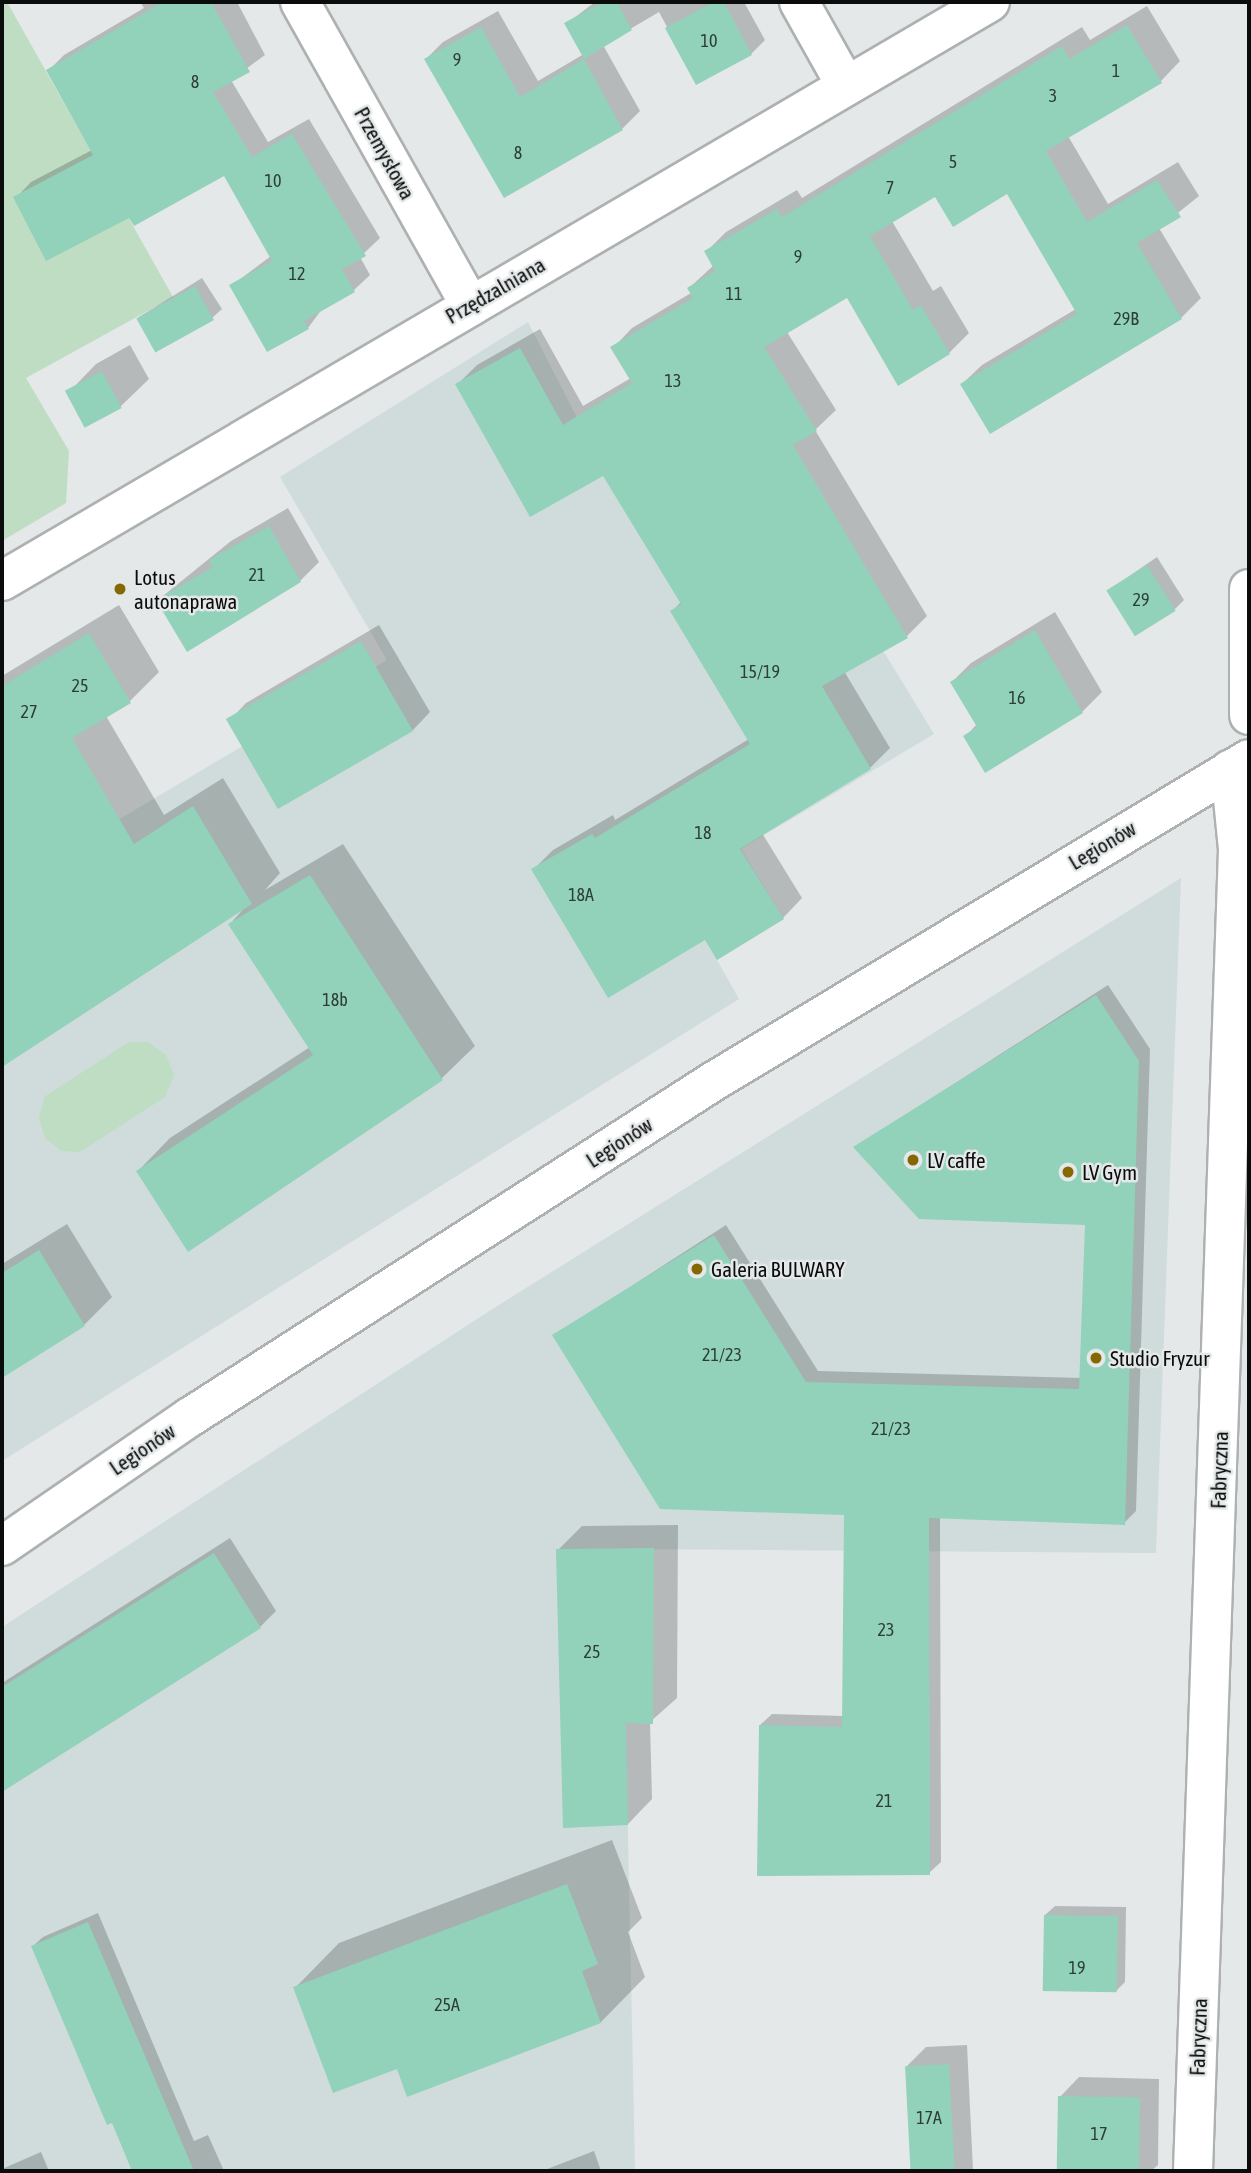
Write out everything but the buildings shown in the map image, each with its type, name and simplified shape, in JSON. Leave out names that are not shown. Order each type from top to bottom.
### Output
[{"type":"street","name":"Przemysłowa","points":[[300,2],[470,305]]},
{"type":"street","points":[[799,2],[845,84]]},
{"type":"street","name":"Przędzalniana","points":[[2,581],[845,84],[990,2]]},
{"type":"street","points":[[1249,589],[1249,715]]},
{"type":"street","name":"Legionów","points":[[2,1546],[190,1417],[702,1089],[1240,764]]},
{"type":"street","name":"Fabryczna","points":[[1193,2171],[1240,764]]},
{"type":"shaded area","points":[[528,322],[629,519],[757,444],[934,734],[741,849],[784,919],[717,960],[739,999],[2,1461],[2,889],[387,660],[280,477]]},
{"type":"shaded area","points":[[1181,878],[1156,1553],[622,1549],[635,2171],[2,2171],[2,1627],[491,1310]]},
{"type":"green space","points":[[2,2],[7,2],[173,297],[26,378],[69,451],[66,503],[2,541]]},
{"type":"green space","points":[[129,1042],[148,1042],[166,1055],[174,1075],[165,1097],[80,1152],[61,1151],[45,1138],[39,1118],[44,1097]]},
{"type":"place","name":"Lotus autonaprawa","points":[[120,589]]},
{"type":"place","name":"LV caffe","points":[[913,1160]]},
{"type":"place","name":"LV Gym","points":[[1068,1172]]},
{"type":"place","name":"Galeria BULWARY","points":[[697,1269]]},
{"type":"place","name":"Studio Fryzur","points":[[1096,1358]]}]
